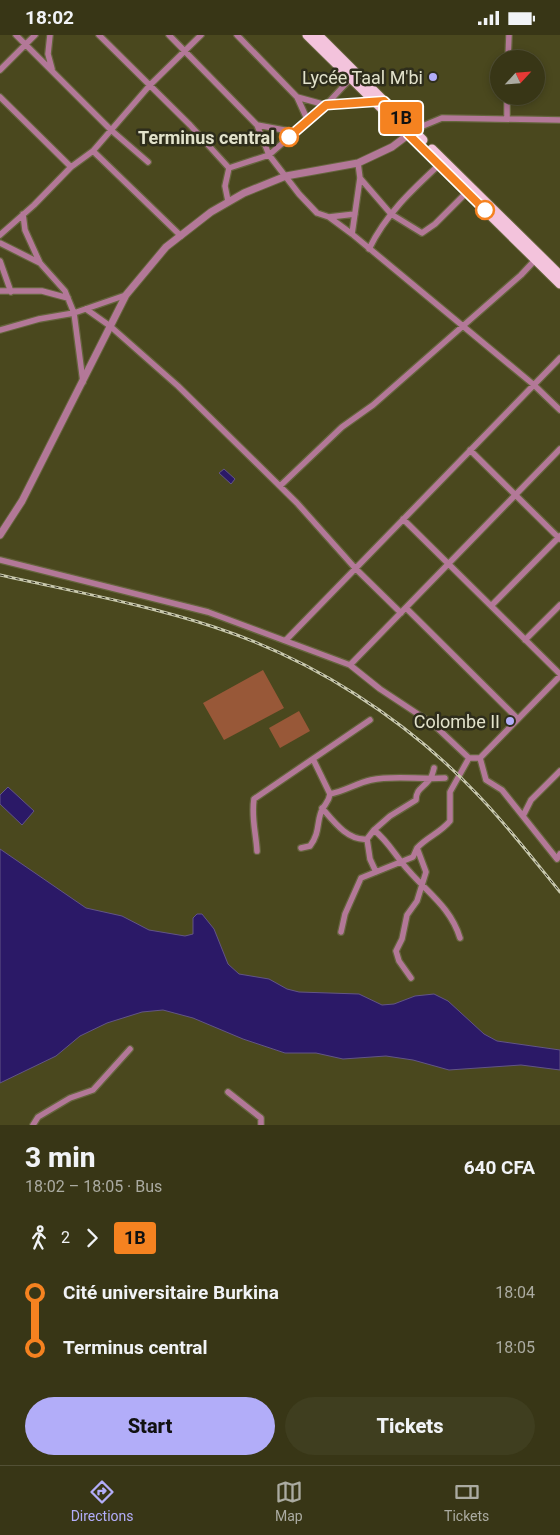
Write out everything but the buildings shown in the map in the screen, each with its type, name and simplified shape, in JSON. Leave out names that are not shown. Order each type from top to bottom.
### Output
[{"type":"main road","points":[[307,35],[351,77],[380,101]]},
{"type":"main road","points":[[318,35],[380,101],[560,284]]},
{"type":"main road","points":[[468,190],[560,275]]},
{"type":"street","points":[[16,35],[111,130],[148,163]]},
{"type":"street","points":[[0,70],[35,35]]},
{"type":"street","points":[[50,35],[48,54],[52,71]]},
{"type":"street","points":[[99,35],[150,85],[229,168]]},
{"type":"street","points":[[169,35],[257,125],[269,155],[299,194],[317,213],[329,217],[352,234],[534,385],[560,411]]},
{"type":"street","points":[[0,235],[71,167],[93,151],[150,85],[201,35]]},
{"type":"street","points":[[237,35],[297,97],[308,121]]},
{"type":"street","points":[[504,35],[507,50]]},
{"type":"street","points":[[508,35],[508,50]]},
{"type":"street","points":[[229,168],[269,155],[326,105],[351,77]]},
{"type":"street","points":[[0,97],[71,167]]},
{"type":"street","points":[[297,97],[326,105],[380,101]]},
{"type":"street","points":[[0,105],[12,108]]},
{"type":"street","points":[[507,105],[507,119]]},
{"type":"street","points":[[0,535],[22,501],[126,295],[156,258],[181,235],[228,201],[286,176],[358,163],[392,147],[411,132],[442,118],[560,120]]},
{"type":"street","points":[[257,125],[296,132]]},
{"type":"street","points":[[93,151],[181,235]]},
{"type":"street","points":[[352,234],[360,179],[358,163]]},
{"type":"street","points":[[369,249],[391,214],[404,198],[441,163]]},
{"type":"street","points":[[228,201],[226,186],[229,168]]},
{"type":"street","points":[[360,179],[391,214],[422,233],[435,224],[468,190]]},
{"type":"street","points":[[23,214],[25,231],[40,263],[65,291],[74,313],[83,383]]},
{"type":"street","points":[[329,217],[354,214]]},
{"type":"street","points":[[0,243],[40,263]]},
{"type":"street","points":[[280,486],[342,427],[373,405],[535,260]]},
{"type":"street","points":[[0,261],[11,292]]},
{"type":"street","points":[[0,291],[42,291],[68,298]]},
{"type":"street","points":[[0,330],[39,319],[74,313],[126,295]]},
{"type":"street","points":[[86,309],[110,326],[178,386],[280,486],[355,569],[400,613]]},
{"type":"street","points":[[286,639],[560,357]]},
{"type":"street","points":[[350,665],[560,449]]},
{"type":"street","points":[[470,450],[560,537],[491,606]]},
{"type":"street","points":[[0,560],[208,612],[286,639],[350,665],[380,689],[433,724],[469,758],[480,758],[560,675],[403,519]]},
{"type":"street","points":[[525,640],[560,605]]},
{"type":"street","points":[[406,608],[518,719]]},
{"type":"street","points":[[257,851],[256,830],[252,817],[254,799],[370,720]]},
{"type":"street","points":[[341,931],[345,914],[361,879],[402,860],[413,857],[417,848],[425,839],[441,832],[450,821],[450,792],[469,758]]},
{"type":"street","points":[[480,758],[486,780],[502,789],[557,859],[560,855]]},
{"type":"street","points":[[301,848],[310,846],[314,842],[319,830],[322,809],[328,803],[330,794],[313,759]]},
{"type":"street","points":[[322,809],[346,833],[359,840],[367,839],[374,830],[416,800],[416,794],[421,786],[430,780],[434,768]]},
{"type":"street","points":[[523,816],[531,800],[560,771]]},
{"type":"street","points":[[330,794],[370,780],[405,777],[430,780],[445,778]]},
{"type":"street","points":[[374,830],[386,839],[409,871],[422,882],[449,913],[456,925],[460,938]]},
{"type":"street","points":[[367,839],[370,859],[376,872]]},
{"type":"street","points":[[411,978],[399,961],[396,951],[402,939],[407,915],[417,901],[426,872],[417,848]]},
{"type":"street","points":[[33,1125],[38,1117],[62,1103],[93,1089],[130,1049]]},
{"type":"street","points":[[228,1092],[261,1118],[262,1125]]},
{"type":"shaded area","points":[[224,469],[235,479],[231,484],[219,473]]},
{"type":"shaded area","points":[[263,670],[284,708],[224,740],[203,703]]},
{"type":"shaded area","points":[[299,711],[310,731],[280,748],[269,728]]},
{"type":"shaded area","points":[[8,787],[34,811],[22,825],[0,804],[0,795]]},
{"type":"shaded area","points":[[0,849],[86,908],[122,916],[149,930],[185,936],[193,934],[193,918],[197,914],[202,914],[214,929],[228,964],[239,974],[269,979],[287,989],[299,992],[359,994],[382,1005],[394,1004],[415,996],[434,994],[448,1001],[484,1034],[497,1041],[560,1050],[560,1070],[521,1065],[449,1070],[413,1060],[386,1056],[343,1059],[316,1053],[285,1053],[243,1039],[193,1018],[163,1010],[142,1012],[107,1023],[80,1036],[56,1056],[0,1083]]},
{"type":"railway","points":[[0,575],[107,598],[188,619],[251,640],[322,674],[356,694],[388,717],[420,741],[449,767],[499,818],[560,892]]},
{"type":"bus line","name":"1B","points":[[289,137],[326,105],[384,101],[413,130],[408,134],[485,210]]},
{"type":"place","name":"Lycée Taal M'bi","points":[[433,77]]},
{"type":"place","name":"Terminus central","points":[[289,137]]},
{"type":"place","name":"Colombe II","points":[[510,721]]}]
